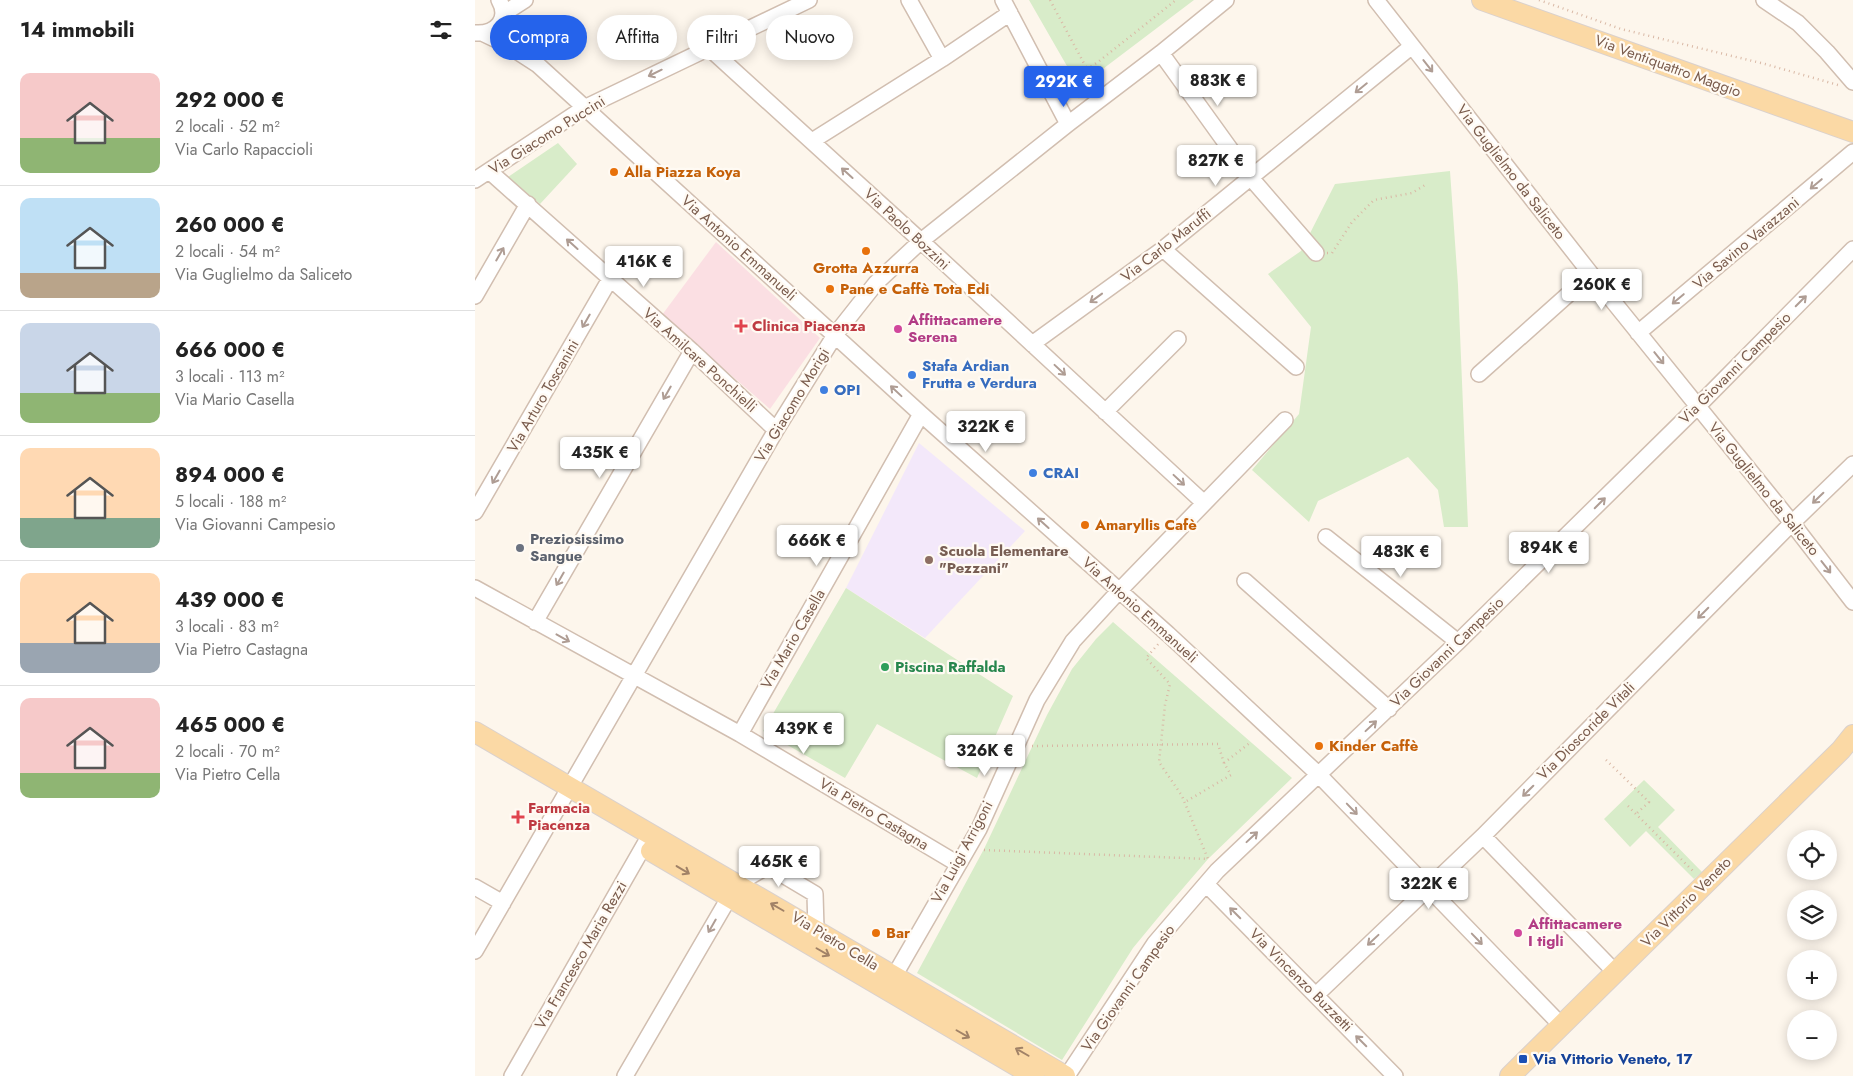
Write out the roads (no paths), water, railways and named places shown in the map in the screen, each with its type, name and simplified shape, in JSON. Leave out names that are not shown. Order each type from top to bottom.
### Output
[{"type":"main road","name":"Via Ventiquattro Maggio","points":[[1482,0],[1853,132]]},
{"type":"main road","name":"Via Pietro Cella","points":[[475,732],[566,792],[647,841],[890,983],[1034,1076]]},
{"type":"main road","name":"Via Vittorio Veneto","points":[[1509,1076],[1849,742]]},
{"type":"main road","name":"Via Pietro Cella","points":[[475,747],[566,792]]},
{"type":"main road","name":"Via Pietro Cella","points":[[733,891],[816,930],[890,983],[1066,1076]]},
{"type":"street","points":[[479,33],[494,30],[502,10],[525,0]]},
{"type":"street","name":"Via Giacomo Puccini","points":[[756,25],[809,0]]},
{"type":"street","points":[[909,0],[942,59]]},
{"type":"street","name":"Via Giacomo Morigi","points":[[475,951],[776,430],[835,335],[877,283],[921,241],[1070,123],[1161,54],[1226,0]]},
{"type":"street","name":"Via Guglielmo da Saliceto","points":[[1376,0],[1591,274],[1792,523],[1853,602]]},
{"type":"street","points":[[1764,0],[1798,23],[1827,52],[1849,85]]},
{"type":"street","points":[[812,141],[942,59],[1007,6],[1070,123]]},
{"type":"street","name":"Via Antonio Emmanueli","points":[[502,10],[537,65]]},
{"type":"street","name":"Via Antonio Emmanueli","points":[[479,33],[507,45],[537,65],[921,414],[1168,634],[1318,774],[1561,1025]]},
{"type":"street","name":"Via Carlo Maruffi","points":[[1032,344],[1163,249],[1412,46]]},
{"type":"street","points":[[1161,54],[1251,178],[1316,253]]},
{"type":"street","name":"Via Giacomo Puccini","points":[[475,180],[584,108],[687,58]]},
{"type":"street","name":"Via Paolo Bozzini","points":[[723,60],[1203,502]]},
{"type":"street","name":"Via Savino Varazzani","points":[[1638,333],[1853,152]]},
{"type":"street","name":"Via Amilcare Ponchielli","points":[[489,171],[692,351],[776,430]]},
{"type":"street","points":[[475,296],[528,204]]},
{"type":"street","points":[[1163,249],[1296,367]]},
{"type":"street","name":"Via Giovanni Campesio","points":[[1066,1076],[1155,943],[1217,871],[1458,642],[1853,249]]},
{"type":"street","points":[[1479,374],[1591,274]]},
{"type":"street","name":"Via Arturo Toscanini","points":[[475,512],[611,279]]},
{"type":"street","points":[[1105,412],[1178,339]]},
{"type":"street","points":[[535,622],[692,351]]},
{"type":"street","name":"Via Mario Casella","points":[[739,734],[921,414]]},
{"type":"street","name":"Via Luigi Arrigoni","points":[[890,983],[979,829],[1037,700],[1073,641],[1203,502],[1285,420]]},
{"type":"street","name":"Via Dioscoride Vitali","points":[[1316,995],[1483,836],[1792,523],[1853,464]]},
{"type":"street","points":[[1325,537],[1458,642]]},
{"type":"street","points":[[1245,581],[1389,709]]},
{"type":"street","name":"Via Pietro Castagna","points":[[475,588],[739,734],[958,864]]},
{"type":"street","points":[[1483,836],[1615,972]]},
{"type":"street","name":"Via Francesco Maria Rezzi","points":[[512,1076],[647,841]]},
{"type":"street","points":[[625,1076],[733,891],[768,866],[815,894],[816,930]]},
{"type":"street","name":"Via Vincenzo Buzzetti","points":[[1206,884],[1395,1076]]},
{"type":"street","points":[[475,887],[503,903]]},
{"type":"place","name":"Alla Piazza Koya","points":[[614,172]]},
{"type":"place","name":"Grotta Azzurra","points":[[866,251]]},
{"type":"place","name":"Pane e Caffè Tota Edi","points":[[830,289]]},
{"type":"place","name":"Clinica Piacenza","points":[[741,326]]},
{"type":"place","name":"Affittacamere Serena","points":[[898,329]]},
{"type":"place","name":"Stafa Ardian Frutta e Verdura","points":[[912,375]]},
{"type":"place","name":"OPI","points":[[824,390]]},
{"type":"place","name":"CRAI","points":[[1033,473]]},
{"type":"place","name":"Amaryllis Cafè","points":[[1085,525]]},
{"type":"place","name":"Preziosissimo Sangue","points":[[520,548]]},
{"type":"place","name":"Scuola Elementare \"Pezzani\"","points":[[929,560]]},
{"type":"place","name":"Piscina Raffalda","points":[[885,667]]},
{"type":"place","name":"Kinder Caffè","points":[[1319,746]]},
{"type":"place","name":"Farmacia Piacenza","points":[[518,817]]},
{"type":"place","name":"Bar","points":[[876,933]]},
{"type":"place","name":"Affittacamere I tigli","points":[[1518,933]]},
{"type":"place","name":"Via Vittorio Veneto, 17","points":[[1523,1059]]}]
